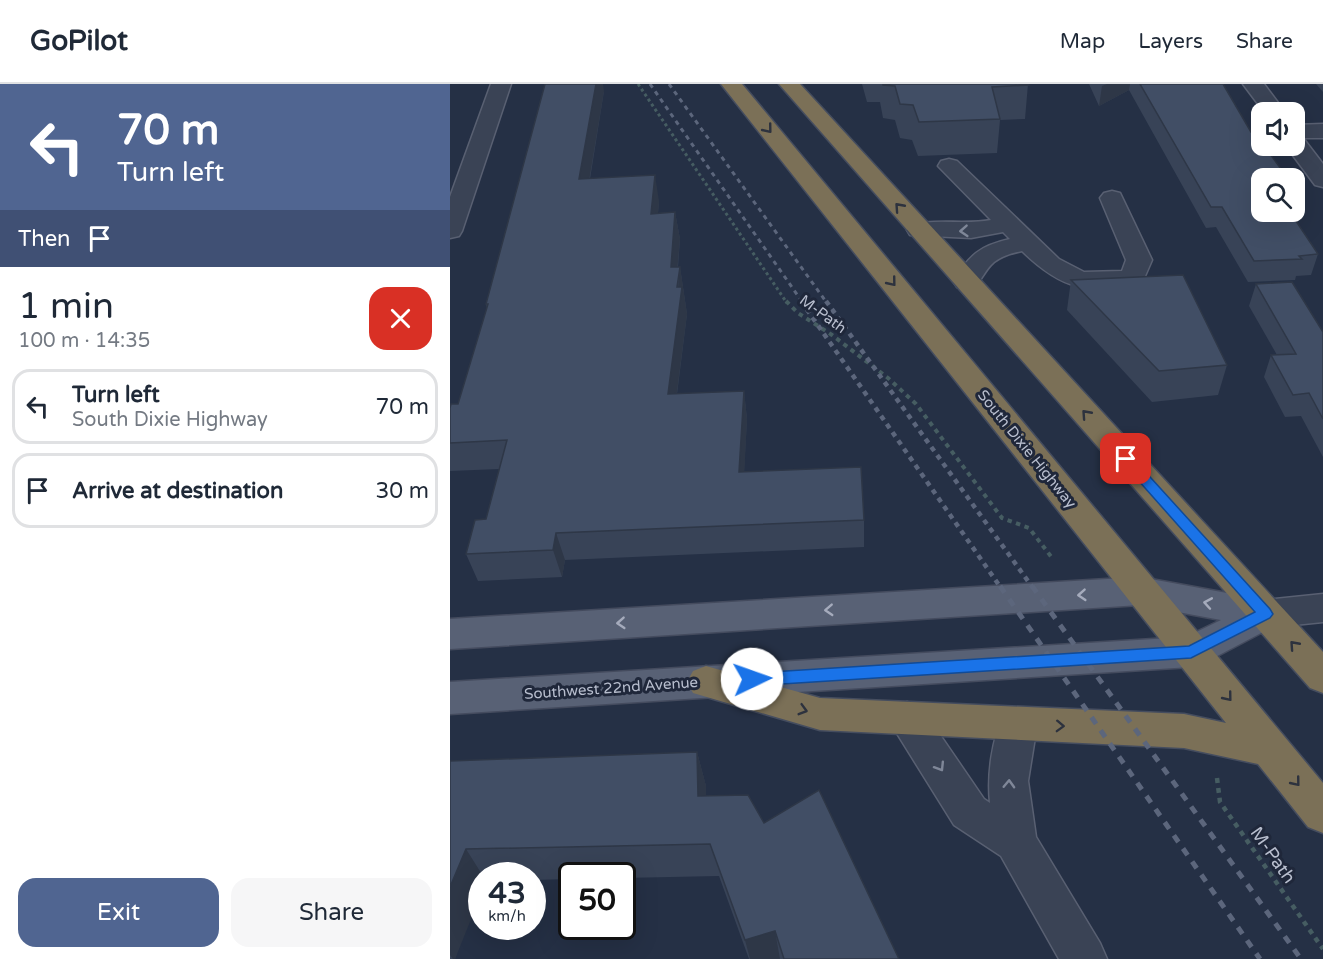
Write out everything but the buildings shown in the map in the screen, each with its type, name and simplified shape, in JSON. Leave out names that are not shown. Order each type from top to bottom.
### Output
[{"type":"highway","name":"South Dixie Highway","points":[[731,84],[1323,814]]},
{"type":"highway","points":[[789,84],[1323,677]]},
{"type":"highway","points":[[706,682],[820,714],[1184,731],[1269,748]]},
{"type":"main road","name":"Southwest 22nd Avenue","points":[[450,634],[1140,591],[1265,614]]},
{"type":"main road","name":"Southwest 22nd Avenue","points":[[450,698],[1191,652],[1265,614]]},
{"type":"street","points":[[450,231],[501,84]]},
{"type":"street","points":[[1254,84],[1267,102]]},
{"type":"street","points":[[1305,131],[1323,130]]},
{"type":"street","points":[[1305,156],[1323,180]]},
{"type":"street","points":[[949,166],[1008,224],[1067,277],[1099,282],[1133,277],[1139,260],[1112,198]]},
{"type":"street","points":[[919,230],[970,231],[1008,224]]},
{"type":"street","points":[[966,280],[978,262],[987,254],[1028,242]]},
{"type":"street","name":"Southwest 22nd Avenue","points":[[1265,614],[1323,608]]},
{"type":"street","points":[[907,719],[969,812],[1016,842]]},
{"type":"street","points":[[1018,725],[1008,781],[1016,842],[1084,959]]},
{"type":"path","name":"M-Path","points":[[638,84],[787,303],[832,335],[903,393],[928,418],[1002,518],[1029,528]]},
{"type":"path","name":"M-Path","points":[[1216,772],[1220,802],[1323,949]]},
{"type":"railway","points":[[650,84],[803,303]]},
{"type":"railway","points":[[669,84],[827,303]]},
{"type":"railway","points":[[801,301],[1001,588]]},
{"type":"railway","points":[[826,301],[1033,588]]},
{"type":"railway","points":[[1000,586],[1260,959]]},
{"type":"railway","points":[[1032,586],[1301,959]]},
{"type":"route","points":[[752,679],[1191,652],[1265,614],[1126,459]]}]
